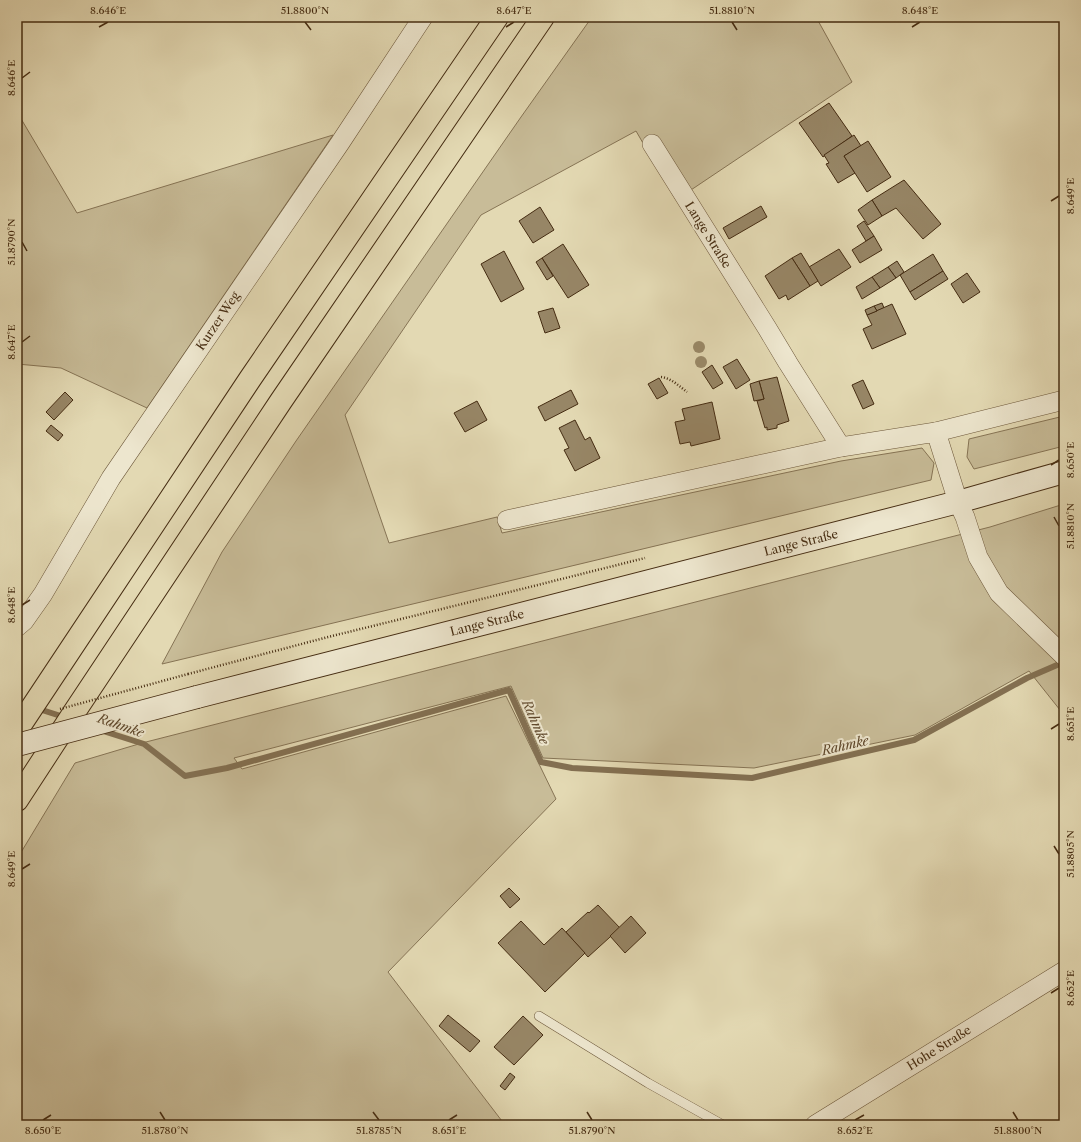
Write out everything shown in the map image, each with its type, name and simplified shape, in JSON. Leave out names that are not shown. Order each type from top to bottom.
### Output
[{"type":"highway","points":[[17,734],[41,694],[246,386],[497,17]]},
{"type":"highway","points":[[17,800],[52,746],[64,711],[281,401],[543,17]]},
{"type":"street","name":"Kurzer Weg","points":[[17,627],[24,621],[43,594],[110,478],[340,143],[423,17]]},
{"type":"street","name":"Lange Straße","points":[[652,144],[841,447]]},
{"type":"street","points":[[507,520],[841,447],[936,432],[1064,400]]},
{"type":"street","points":[[936,432],[958,502],[978,557],[999,593],[1060,653]]},
{"type":"street","name":"Lange Straße","points":[[17,734],[197,698],[958,502],[1064,472]]},
{"type":"street","name":"Hohe Straße","points":[[815,1125],[1064,971]]},
{"type":"lane","points":[[539,1016],[648,1083],[722,1125]]},
{"type":"path","points":[[661,377],[668,378],[687,392]]},
{"type":"path","points":[[64,711],[188,674]]},
{"type":"shaded area","points":[[592,17],[816,17],[852,82],[676,200],[636,131],[481,215],[345,415],[389,543],[497,517],[502,533],[841,461],[922,448],[934,463],[931,480],[162,664],[222,552],[296,441]]},
{"type":"shaded area","points":[[17,112],[77,213],[333,135],[147,408],[61,368],[17,364]]},
{"type":"shaded area","points":[[1064,416],[1064,446],[974,469],[967,457],[969,439]]},
{"type":"shaded area","points":[[1064,504],[1064,715],[1029,671],[915,735],[754,768],[543,758],[511,686],[234,758],[242,769],[506,696],[556,799],[388,972],[505,1125],[17,1125],[17,859],[75,763],[142,743],[990,527]]},
{"type":"building","points":[[829,103],[852,136],[823,157],[799,123]]},
{"type":"building","points":[[854,135],[861,146],[844,156],[855,173],[838,183],[826,164],[829,163],[824,155]]},
{"type":"building","points":[[868,141],[891,177],[867,192],[844,156]]},
{"type":"building","points":[[904,180],[941,224],[923,239],[896,208],[882,216],[872,200]]},
{"type":"building","points":[[872,200],[882,216],[868,225],[858,210]]},
{"type":"building","points":[[761,206],[767,217],[729,239],[723,228]]},
{"type":"building","points":[[540,207],[554,230],[533,243],[519,221]]},
{"type":"building","points":[[864,221],[874,236],[866,241],[857,226]]},
{"type":"building","points":[[874,236],[882,250],[860,263],[852,250]]},
{"type":"building","points":[[563,244],[589,285],[568,298],[542,258]]},
{"type":"building","points":[[839,249],[851,267],[821,286],[809,267]]},
{"type":"building","points":[[504,251],[524,289],[501,302],[481,264]]},
{"type":"building","points":[[801,253],[818,281],[810,286],[792,258]]},
{"type":"building","points":[[933,254],[943,271],[910,292],[900,275]]},
{"type":"building","points":[[542,258],[553,276],[547,280],[536,262]]},
{"type":"building","points":[[792,258],[810,286],[788,300],[786,295],[779,299],[765,276]]},
{"type":"building","points":[[897,261],[904,272],[896,278],[888,267]]},
{"type":"building","points":[[888,267],[896,278],[880,288],[872,277]]},
{"type":"building","points":[[943,271],[948,279],[915,300],[910,292]]},
{"type":"building","points":[[967,273],[980,292],[963,303],[951,284]]},
{"type":"building","points":[[872,277],[880,288],[862,299],[856,287]]},
{"type":"building","points":[[882,303],[884,308],[877,311],[874,306]]},
{"type":"building","points":[[892,304],[906,334],[872,349],[863,329],[872,325],[867,315]]},
{"type":"building","points":[[874,306],[877,311],[867,315],[865,310]]},
{"type":"building","points":[[553,308],[560,328],[545,333],[538,312]]},
{"type":"building","points":[[737,359],[750,380],[736,389],[723,367]]},
{"type":"building","points":[[712,365],[723,383],[713,389],[702,372]]},
{"type":"building","points":[[777,377],[789,421],[777,425],[777,428],[767,430],[767,427],[765,428],[757,401],[764,399],[759,381]]},
{"type":"building","points":[[659,378],[668,393],[657,399],[648,384]]},
{"type":"building","points":[[863,380],[874,404],[863,409],[852,385]]},
{"type":"building","points":[[759,381],[764,399],[754,401],[750,384]]},
{"type":"building","points":[[571,390],[578,404],[545,421],[538,407]]},
{"type":"building","points":[[65,392],[73,400],[54,420],[46,412]]},
{"type":"building","points":[[477,401],[487,420],[465,432],[454,413]]},
{"type":"building","points":[[712,402],[720,439],[691,446],[690,442],[680,444],[675,422],[685,420],[682,409]]},
{"type":"building","points":[[575,420],[585,440],[590,437],[600,458],[575,471],[564,450],[569,448],[559,428]]},
{"type":"building","points":[[51,425],[63,435],[58,441],[46,431]]},
{"type":"building","points":[[509,888],[520,899],[510,908],[500,896]]},
{"type":"building","points":[[598,905],[620,928],[588,957],[566,932]]},
{"type":"building","points":[[631,916],[646,933],[625,953],[610,936]]},
{"type":"building","points":[[521,921],[544,945],[562,928],[585,953],[545,992],[498,943]]},
{"type":"building","points":[[448,1015],[480,1041],[470,1052],[439,1026]]},
{"type":"building","points":[[523,1016],[543,1035],[514,1065],[494,1047]]},
{"type":"building","points":[[510,1073],[515,1077],[505,1090],[500,1086]]},
{"type":"waterway","name":"Rahmke","points":[[100,730],[144,744],[185,776],[227,768],[509,690],[541,762],[572,768],[752,778],[914,740],[1027,678],[1064,662]]},
{"type":"waterway","name":"Rahmke","points":[[17,702],[67,718]]}]
